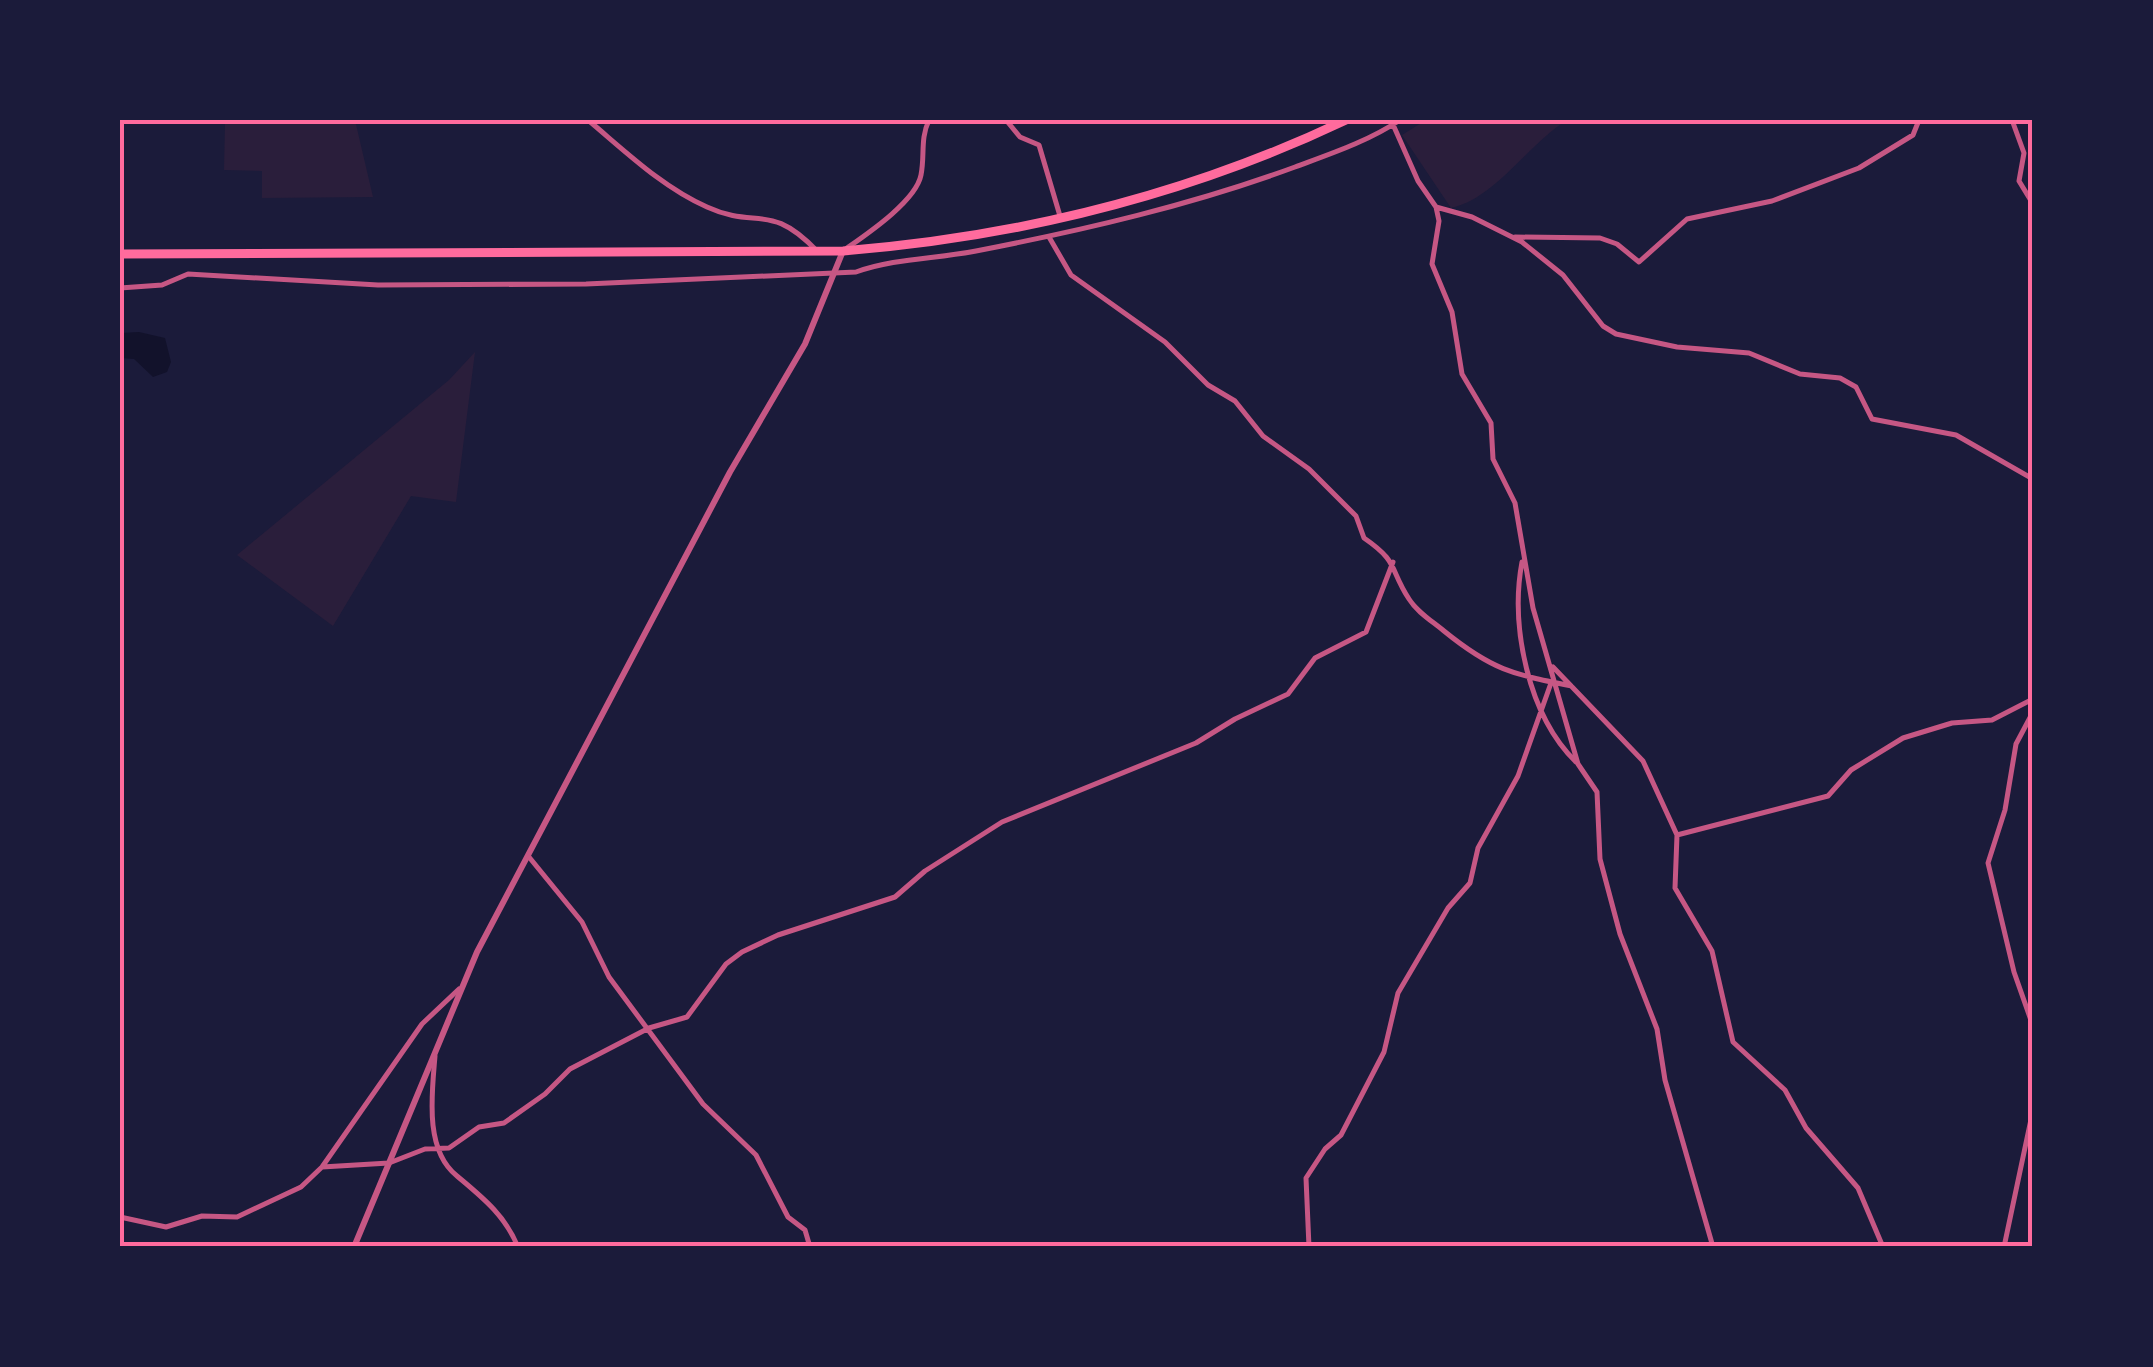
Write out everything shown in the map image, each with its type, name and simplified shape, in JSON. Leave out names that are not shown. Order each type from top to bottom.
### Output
[{"type":"main road","points":[[120,254],[843,251],[922,245],[1061,220],[1194,183],[1346,120]]},
{"type":"street","points":[[588,120],[678,193],[724,213],[780,220],[817,251]]},
{"type":"street","points":[[354,1247],[462,986],[730,472],[805,344],[843,251],[881,224],[918,183],[922,138],[928,120]]},
{"type":"street","points":[[1006,120],[1020,137],[1039,145],[1061,220]]},
{"type":"street","points":[[120,288],[162,285],[188,274],[378,285],[643,283],[836,274],[882,262],[950,256],[1049,237],[1261,180],[1400,120]]},
{"type":"street","points":[[1512,237],[1600,238],[1617,244],[1639,262],[1687,220],[1772,201],[1859,168],[1913,135],[1919,120]]},
{"type":"street","points":[[2012,120],[2024,153],[2020,181],[2033,204]]},
{"type":"street","points":[[1392,122],[1418,181],[1436,208],[1439,221],[1432,264],[1452,312],[1462,374],[1491,423],[1493,459],[1515,503],[1523,555],[1578,764]]},
{"type":"street","points":[[1436,208],[1472,216],[1512,237],[1563,275],[1602,326],[1616,334],[1677,347],[1749,353],[1800,374],[1840,378],[1856,387],[1872,419],[1956,436],[2033,479]]},
{"type":"street","points":[[1049,237],[1070,275],[1165,342],[1208,385],[1235,401],[1263,436],[1309,469],[1356,516],[1364,538],[1379,545],[1392,562],[1416,608],[1482,662],[1572,686]]},
{"type":"street","points":[[1523,555],[1515,600],[1532,678],[1541,706],[1566,752],[1597,792],[1600,859],[1620,934],[1657,1029],[1665,1080],[1712,1247]]},
{"type":"street","points":[[322,1167],[389,1163],[425,1149],[448,1148],[478,1128],[504,1123],[545,1094],[570,1069],[649,1028],[687,1017],[726,964],[742,952],[778,935],[895,897],[925,871],[1002,822],[1091,782],[1122,776],[1181,750],[1288,694],[1315,658],[1366,632],[1392,562]]},
{"type":"street","points":[[1551,664],[1643,761],[1677,835],[1674,888],[1712,951],[1733,1042],[1785,1090],[1806,1128],[1858,1188],[1883,1247]]},
{"type":"street","points":[[1309,1247],[1306,1178],[1325,1149],[1341,1134],[1384,1052],[1398,992],[1448,908],[1470,884],[1478,848],[1518,776],[1541,706],[1554,681]]},
{"type":"street","points":[[1677,835],[1828,796],[1851,770],[1903,738],[1952,724],[1992,720],[2033,699]]},
{"type":"street","points":[[2033,712],[2016,744],[2006,810],[1988,863],[2014,972],[2033,1026]]},
{"type":"street","points":[[530,857],[582,922],[609,976],[703,1104],[756,1155],[788,1217],[805,1230],[810,1247]]},
{"type":"street","points":[[120,1217],[166,1227],[202,1216],[236,1217],[302,1186],[322,1167],[422,1024],[462,986]]},
{"type":"street","points":[[435,1052],[431,1107],[441,1149],[454,1175],[472,1186],[500,1215],[518,1247]]},
{"type":"street","points":[[2004,1247],[2033,1110]]},
{"type":"shaded area","points":[[355,120],[373,197],[262,198],[262,171],[224,170],[225,123]]},
{"type":"shaded area","points":[[1426,120],[1567,120],[1483,193],[1451,208],[1402,135]]},
{"type":"shaded area","points":[[139,332],[165,338],[171,362],[167,372],[153,377],[134,359],[120,358],[120,333]]},
{"type":"shaded area","points":[[475,352],[456,502],[411,496],[333,626],[237,555],[449,380]]}]
